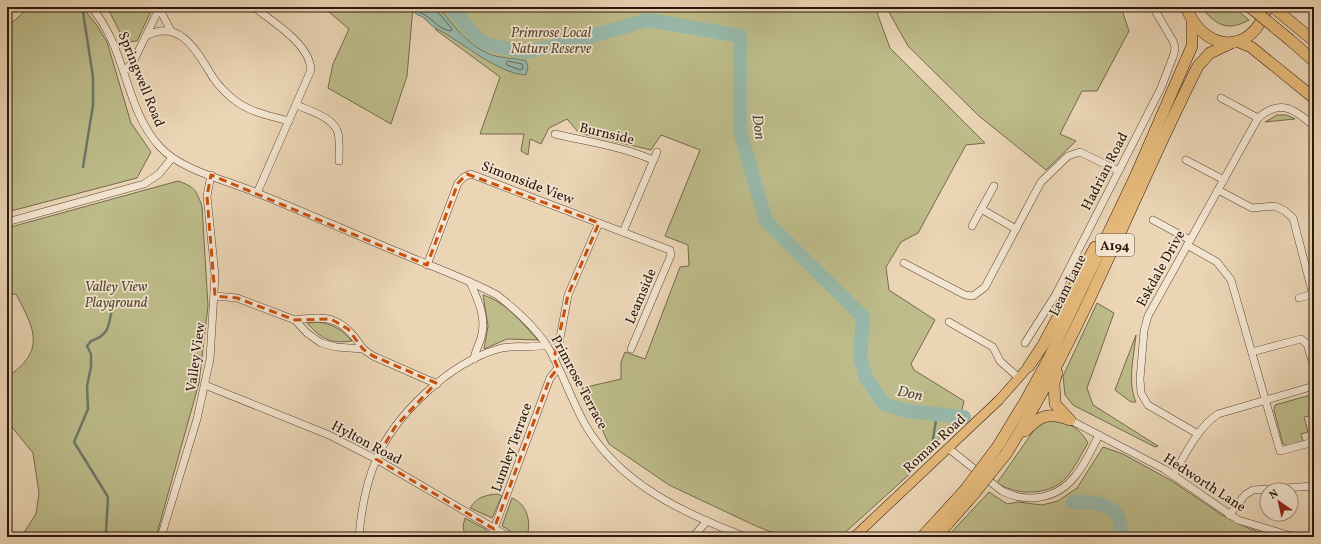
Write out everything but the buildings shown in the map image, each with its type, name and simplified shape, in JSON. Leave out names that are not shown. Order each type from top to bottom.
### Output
[{"type":"highway","name":"A194","points":[[1186,7],[1192,22],[1207,35],[1234,43],[1249,36],[1258,27],[1267,7]]},
{"type":"highway","points":[[1250,7],[1314,60]]},
{"type":"highway","points":[[1273,7],[1314,41]]},
{"type":"highway","name":"Leam Lane","points":[[936,537],[1002,450],[1026,400],[1047,362],[1136,175],[1192,46],[1192,22]]},
{"type":"highway","name":"Leam Lane","points":[[1002,450],[1012,443],[1034,408],[1062,355],[1198,66],[1210,53],[1234,43]]},
{"type":"highway","points":[[1234,43],[1251,47],[1314,98]]},
{"type":"highway","points":[[1029,366],[1136,175]]},
{"type":"highway","name":"A194","points":[[1062,355],[1054,383],[1054,397],[1058,409],[1070,420]]},
{"type":"highway","name":"A194","points":[[1012,443],[1033,422],[1043,417],[1054,415],[1070,420]]},
{"type":"highway","name":"Leam Lane","points":[[922,537],[969,493]]},
{"type":"main road","name":"Roman Road","points":[[854,537],[999,400],[1029,366]]},
{"type":"street","name":"Springwell Road","points":[[92,7],[108,30],[136,106],[154,140],[172,158],[181,164],[211,175]]},
{"type":"street","points":[[254,7],[299,44],[309,61],[310,73],[297,105],[255,192]]},
{"type":"street","name":"Hadrian Road","points":[[1025,343],[1047,310],[1119,171],[1160,88],[1174,54],[1175,47],[1173,41],[1154,7]]},
{"type":"street","points":[[124,71],[133,62],[160,8]]},
{"type":"street","points":[[160,8],[171,31],[185,40],[196,50],[221,88],[235,100],[257,113],[289,122]]},
{"type":"street","points":[[146,36],[156,31],[171,31]]},
{"type":"street","points":[[1221,98],[1258,118],[1275,108],[1291,109],[1314,126]]},
{"type":"street","points":[[297,105],[332,122],[336,127],[338,134],[339,161]]},
{"type":"street","name":"Eskdale Drive","points":[[1198,434],[1148,405],[1141,393],[1140,386],[1146,323],[1258,118]]},
{"type":"street","name":"Burnside","points":[[555,134],[612,145],[633,151],[653,160]]},
{"type":"street","points":[[623,232],[657,152]]},
{"type":"street","points":[[904,263],[965,295],[974,296],[985,287],[1041,182],[1072,154],[1080,152],[1119,171]]},
{"type":"street","points":[[7,222],[144,184],[159,174],[172,158]]},
{"type":"street","points":[[1186,160],[1224,180]]},
{"type":"street","name":"Simonside View","points":[[428,265],[458,183],[460,179],[467,174],[479,177],[668,248],[671,253]]},
{"type":"street","name":"Primrose Terrace","points":[[211,175],[470,282],[497,295],[521,315],[546,345],[586,425],[611,460],[638,483],[707,522],[746,537]]},
{"type":"street","name":"Valley View","points":[[161,537],[197,419],[210,359],[215,296],[215,275],[207,196],[211,175]]},
{"type":"street","points":[[972,226],[994,186]]},
{"type":"street","points":[[1218,190],[1252,208],[1275,206],[1285,211],[1293,218],[1314,294],[1299,298]]},
{"type":"street","points":[[981,209],[1016,229]]},
{"type":"street","points":[[1153,220],[1189,242],[1217,262],[1228,273],[1280,451],[1310,443]]},
{"type":"street","points":[[554,359],[557,354],[568,295],[599,223]]},
{"type":"street","name":"Leamside","points":[[631,350],[671,253]]},
{"type":"street","points":[[470,282],[478,300],[483,320],[483,329],[474,359]]},
{"type":"street","points":[[215,296],[230,297],[295,320],[317,317],[331,319],[348,329],[363,349],[374,356],[437,384]]},
{"type":"street","points":[[295,320],[307,333],[321,343],[336,347],[363,349]]},
{"type":"street","points":[[949,322],[994,347],[1000,361],[1019,378]]},
{"type":"street","points":[[1252,352],[1301,339],[1308,344],[1314,367]]},
{"type":"street","points":[[359,537],[365,497],[376,459],[396,427],[437,384],[453,371],[474,359],[498,349],[511,345],[546,345]]},
{"type":"street","name":"Lumley Terrace","points":[[491,537],[550,378],[558,368]]},
{"type":"street","name":"Hylton Road","points":[[205,386],[329,435],[376,459],[509,537]]},
{"type":"street","points":[[1173,475],[1198,434],[1206,424],[1218,414],[1314,386]]},
{"type":"street","name":"Hedworth Lane","points":[[1070,420],[1173,475],[1229,515],[1248,524],[1302,537]]},
{"type":"street","points":[[948,448],[1002,491],[1012,496],[1037,498],[1056,493],[1070,482],[1082,466],[1099,435]]},
{"type":"street","points":[[1229,515],[1245,495],[1253,490],[1314,486]]},
{"type":"street","points":[[693,537],[707,522]]},
{"type":"highlighted area","points":[[467,174],[599,223],[568,295],[554,359],[558,368],[550,378],[494,529],[376,459],[395,427],[436,383],[373,356],[363,349],[348,329],[331,319],[295,320],[237,298],[215,296],[207,196],[211,175],[427,265],[458,183]]},
{"type":"green space","points":[[20,7],[82,7],[96,24],[107,42],[131,123],[151,152],[137,178],[7,212],[7,27],[24,12]]},
{"type":"green space","points":[[107,7],[153,7],[137,41],[125,42]]},
{"type":"green space","points":[[323,7],[413,7],[407,76],[391,124],[328,88],[333,64],[349,29]]},
{"type":"green space","name":"Primrose Local Nature Reserve","points":[[432,7],[875,7],[890,48],[985,143],[966,145],[918,233],[901,242],[886,267],[889,290],[935,320],[911,364],[914,370],[964,401],[960,419],[956,418],[912,472],[840,537],[783,537],[669,485],[609,444],[582,388],[621,379],[621,362],[625,352],[645,359],[680,267],[689,266],[688,245],[665,236],[700,150],[661,135],[651,150],[579,133],[567,119],[549,128],[541,144],[530,139],[528,155],[521,151],[524,134],[480,134],[500,77],[436,30]]},
{"type":"green space","points":[[886,7],[1121,7],[1129,31],[1097,91],[1082,91],[1060,134],[1076,141],[1046,170],[979,116],[908,46]]},
{"type":"green space","points":[[1201,7],[1233,7],[1249,20],[1234,26],[1222,25],[1206,13]]},
{"type":"green space","points":[[1277,115],[1286,115],[1295,119],[1265,122]]},
{"type":"green space","name":"Valley View Playground","points":[[178,181],[188,185],[194,190],[202,206],[208,306],[199,383],[156,537],[21,537],[36,514],[39,493],[33,453],[7,421],[7,377],[20,367],[28,358],[32,348],[33,338],[32,329],[28,318],[16,294],[7,295],[7,228]]},
{"type":"green space","points":[[483,295],[491,298],[506,308],[520,320],[538,340],[507,339],[484,349],[488,326]]},
{"type":"green space","points":[[1097,303],[1114,313],[1087,388],[1093,405],[1158,446],[1155,447],[1073,405],[1065,395],[1063,376]]},
{"type":"green space","points":[[317,322],[328,324],[336,328],[352,341],[337,342],[322,337],[307,323]]},
{"type":"green space","points":[[1136,335],[1132,386],[1136,402],[1131,402],[1115,390]]},
{"type":"green space","points":[[1314,394],[1314,415],[1304,417],[1308,432],[1301,434],[1303,441],[1288,446],[1283,444],[1274,410],[1275,405]]},
{"type":"green space","points":[[1047,420],[1066,423],[1080,432],[1088,443],[1068,476],[1052,488],[1036,492],[1019,491],[1004,487],[997,483],[1039,423]]},
{"type":"green space","points":[[1103,447],[1123,454],[1172,481],[1222,515],[1250,529],[1276,537],[947,537],[989,492],[1007,504],[1018,502],[1042,505],[1058,501],[1077,488]]},
{"type":"green space","points":[[498,494],[502,496],[492,518],[470,508],[482,497]]},
{"type":"green space","points":[[512,498],[522,505],[527,514],[529,526],[527,537],[520,537],[502,526]]},
{"type":"green space","points":[[465,518],[487,530],[485,537],[465,537],[463,526]]},
{"type":"water","points":[[413,7],[439,7],[466,38],[482,50],[491,55],[526,61],[528,67],[526,75],[517,74],[488,61],[432,26],[424,18],[414,13]]},
{"type":"waterway","name":"Don","points":[[451,7],[474,35],[486,44],[525,52],[564,44],[648,20],[740,36],[740,131],[766,221],[863,317],[860,358],[866,378],[884,404],[907,411],[964,417]]},
{"type":"waterway","points":[[83,12],[93,77],[93,105],[83,167]]},
{"type":"waterway","points":[[107,537],[108,497],[74,442],[88,409],[87,386],[91,367],[91,354],[87,346],[91,341],[99,338],[107,329],[116,299]]},
{"type":"waterway","points":[[932,445],[937,414]]},
{"type":"waterway","name":"Don","points":[[1073,502],[1093,503],[1108,507],[1114,511],[1121,526],[1121,537]]}]
